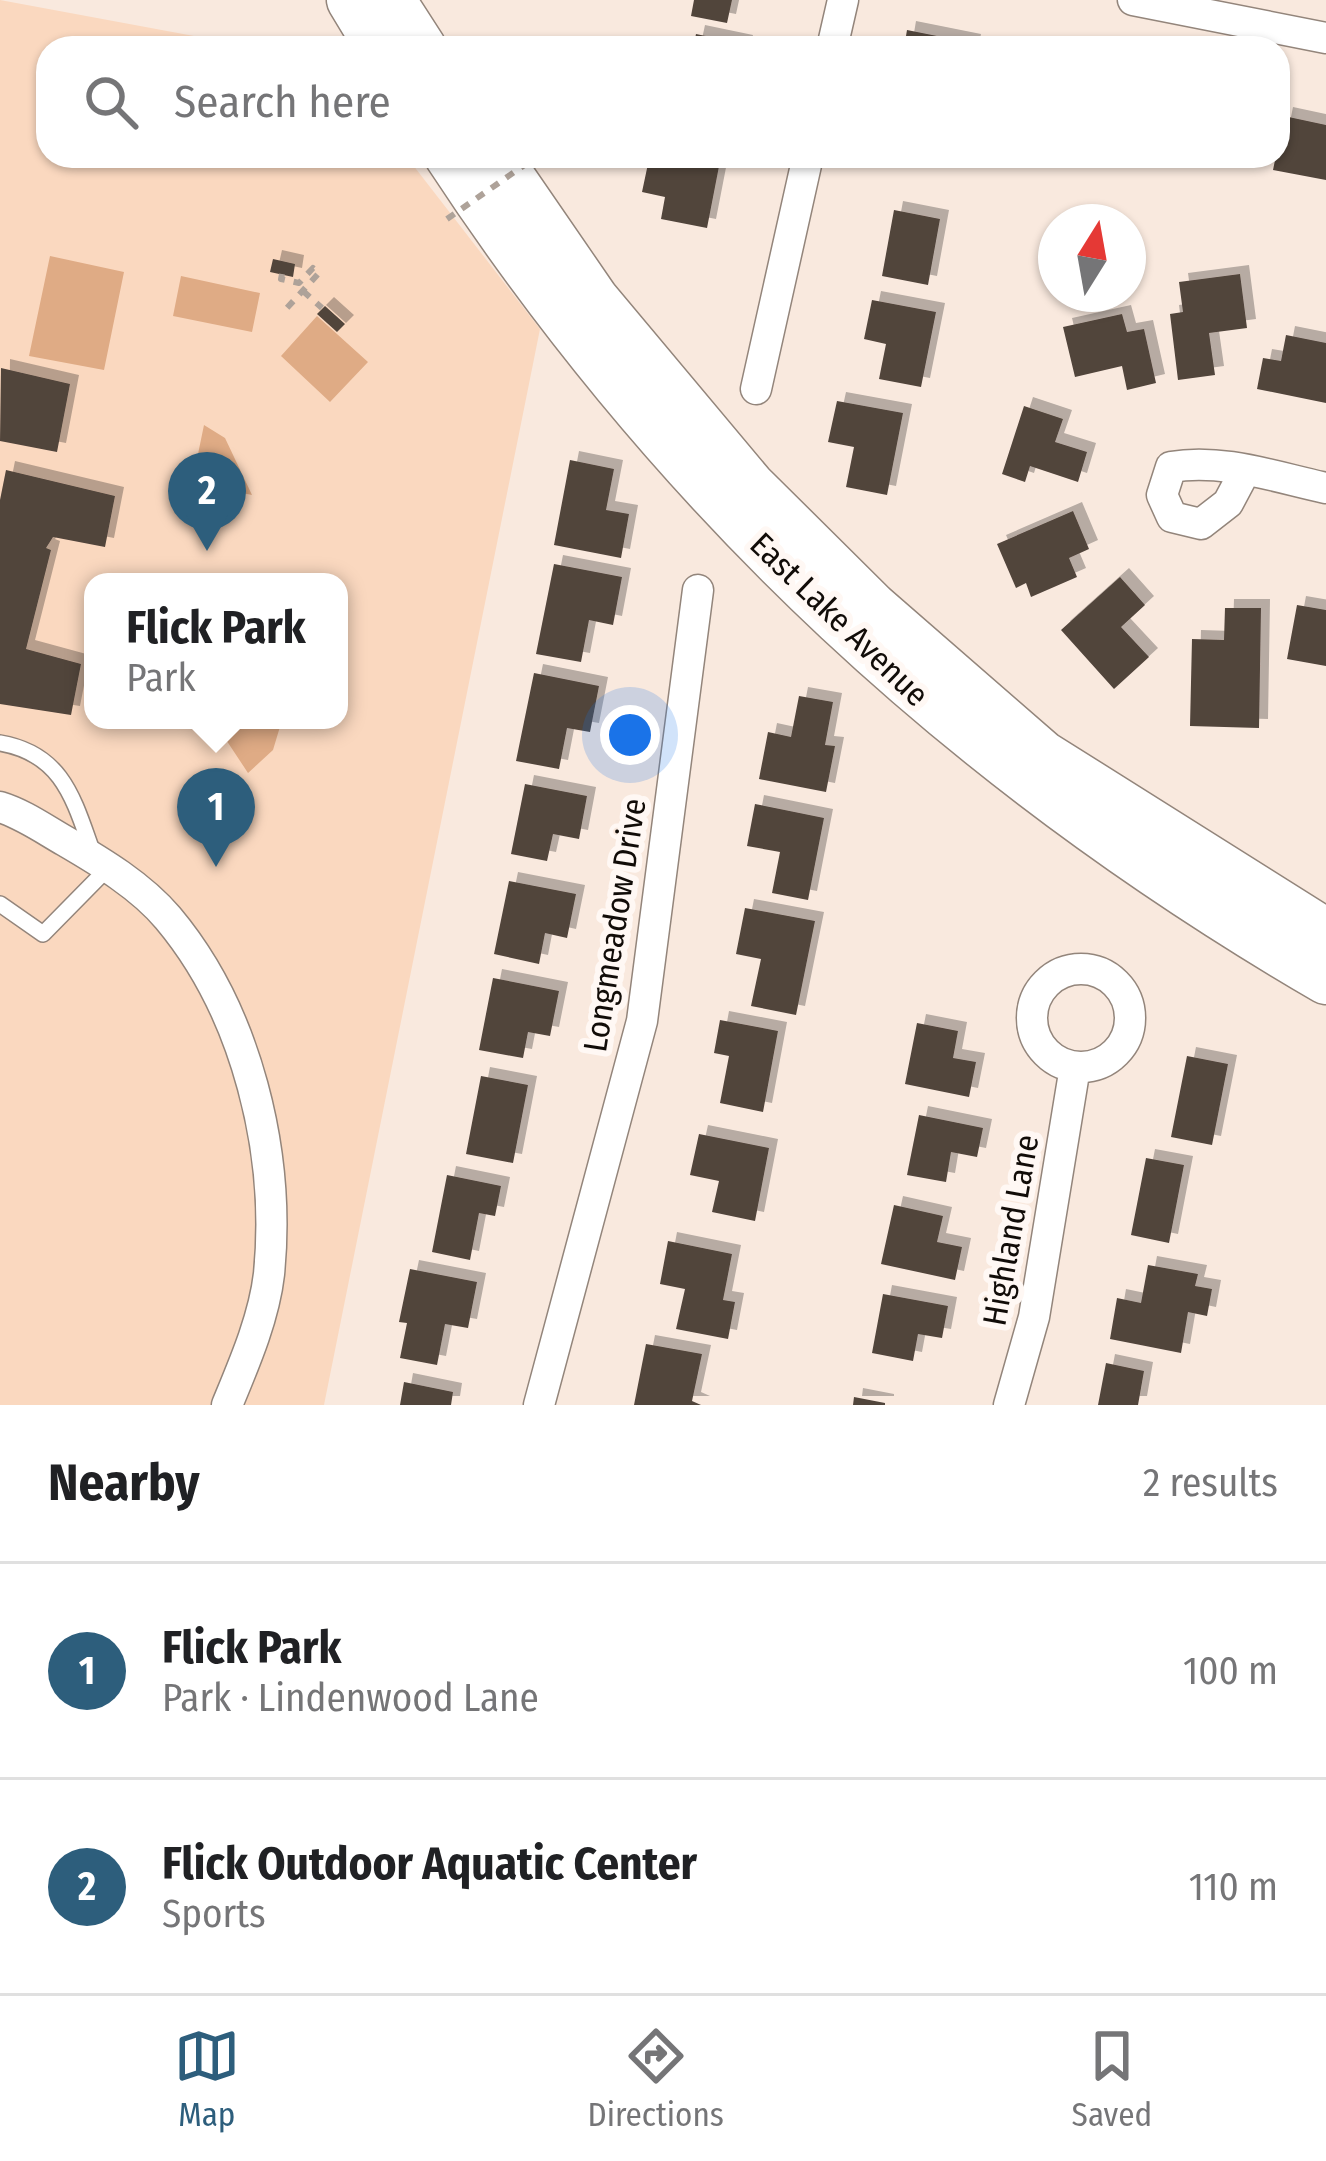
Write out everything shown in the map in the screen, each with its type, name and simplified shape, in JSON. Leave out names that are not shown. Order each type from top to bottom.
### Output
[{"type":"main road","points":[[351,0],[373,36]]},
{"type":"main road","points":[[391,0],[414,36]]},
{"type":"main road","name":"East Lake Avenue","points":[[458,168],[633,409],[874,655],[1021,781],[1237,927],[1326,980]]},
{"type":"main road","name":"East Lake Avenue","points":[[521,168],[595,301],[749,485],[873,607],[1043,754],[1326,933]]},
{"type":"street","points":[[835,36],[843,0]]},
{"type":"street","points":[[1133,0],[1326,38]]},
{"type":"street","points":[[756,389],[805,168]]},
{"type":"street","points":[[1245,471],[1326,488]]},
{"type":"street","name":"Longmeadow Drive","points":[[539,1405],[642,1021],[698,590]]},
{"type":"street","points":[[0,806],[102,863],[168,918],[233,1025],[247,1061],[261,1133],[269,1275],[246,1359],[227,1405]]},
{"type":"street","name":"Highland Lane","points":[[1009,1405],[1034,1316],[1075,1067]]},
{"type":"lane","points":[[0,743],[46,759],[72,796],[102,863],[43,934],[0,904]]},
{"type":"path","points":[[447,219],[503,168]]},
{"type":"path","points":[[282,274],[281,279],[299,283],[313,268],[319,273],[286,310]]},
{"type":"path","points":[[302,291],[322,308]]},
{"type":"shaded area","points":[[0,0],[194,36],[36,36],[36,168],[415,168],[540,329],[324,1405],[0,1405]]},
{"type":"shaded area","points":[[50,256],[124,272],[104,370],[29,356]]},
{"type":"shaded area","points":[[181,276],[260,293],[252,332],[173,316]]},
{"type":"shaded area","points":[[317,316],[368,362],[330,402],[281,356]]},
{"type":"shaded area","points":[[204,425],[225,438],[252,495],[192,483]]},
{"type":"shaded area","points":[[219,729],[279,729],[273,750],[248,773]]},
{"type":"building","points":[[694,0],[732,0],[727,23],[691,16]]},
{"type":"building","points":[[907,30],[937,36],[906,36]]},
{"type":"building","points":[[1290,117],[1326,125],[1326,180],[1273,170],[1290,168]]},
{"type":"building","points":[[647,168],[719,168],[707,228],[661,219],[665,197],[642,192]]},
{"type":"building","points":[[894,210],[940,219],[928,285],[882,276]]},
{"type":"building","points":[[273,259],[295,264],[293,277],[270,272]]},
{"type":"building","points":[[1240,274],[1247,328],[1209,333],[1215,375],[1178,380],[1170,314],[1183,312],[1179,282]]},
{"type":"building","points":[[872,300],[936,312],[921,387],[879,379],[886,344],[864,339]]},
{"type":"building","points":[[325,306],[345,324],[337,332],[317,314]]},
{"type":"building","points":[[1122,314],[1127,332],[1144,329],[1156,383],[1127,390],[1122,366],[1075,377],[1063,327]]},
{"type":"building","points":[[1286,335],[1326,343],[1326,403],[1257,389],[1263,358],[1281,361]]},
{"type":"building","points":[[1,368],[70,384],[57,452],[0,441]]},
{"type":"building","points":[[837,401],[903,413],[887,495],[846,487],[854,447],[828,442]]},
{"type":"building","points":[[1024,406],[1063,419],[1055,442],[1087,452],[1078,482],[1030,466],[1025,482],[1002,474]]},
{"type":"building","points":[[570,460],[614,469],[606,510],[629,514],[621,558],[554,545]]},
{"type":"building","points":[[6,470],[115,496],[105,547],[53,537],[46,548],[51,550],[26,649],[81,664],[71,715],[0,704],[0,500]]},
{"type":"building","points":[[1073,511],[1089,549],[1069,558],[1077,577],[1031,597],[1026,583],[1016,588],[997,544]]},
{"type":"building","points":[[554,564],[622,577],[613,625],[589,620],[581,662],[536,654]]},
{"type":"building","points":[[1120,577],[1145,605],[1121,627],[1149,657],[1114,689],[1061,630]]},
{"type":"building","points":[[1297,605],[1326,610],[1326,666],[1287,659]]},
{"type":"building","points":[[1225,608],[1261,608],[1259,728],[1190,726],[1192,639],[1224,640]]},
{"type":"building","points":[[534,673],[599,686],[590,732],[567,728],[559,769],[516,761]]},
{"type":"building","points":[[799,696],[833,702],[825,745],[835,746],[826,792],[759,779],[768,732],[791,737]]},
{"type":"building","points":[[525,784],[587,796],[579,839],[553,834],[547,861],[511,854]]},
{"type":"building","points":[[755,804],[824,818],[808,900],[772,893],[780,852],[747,846]]},
{"type":"building","points":[[509,881],[576,894],[567,938],[545,933],[539,964],[494,954]]},
{"type":"building","points":[[745,908],[815,921],[796,1015],[751,1006],[761,959],[736,954]]},
{"type":"building","points":[[493,978],[559,991],[550,1036],[528,1032],[523,1058],[479,1050]]},
{"type":"building","points":[[720,1020],[778,1031],[763,1112],[720,1103],[729,1056],[714,1053]]},
{"type":"building","points":[[917,1023],[958,1031],[953,1058],[976,1062],[969,1097],[905,1084]]},
{"type":"building","points":[[1187,1056],[1228,1064],[1212,1145],[1171,1137]]},
{"type":"building","points":[[481,1076],[528,1085],[513,1163],[466,1154]]},
{"type":"building","points":[[919,1115],[983,1128],[977,1157],[951,1152],[946,1182],[907,1175]]},
{"type":"building","points":[[699,1134],[769,1148],[755,1221],[712,1212],[719,1181],[690,1175]]},
{"type":"building","points":[[1146,1158],[1184,1165],[1169,1243],[1131,1235]]},
{"type":"building","points":[[447,1175],[501,1186],[495,1216],[479,1213],[470,1260],[432,1252]]},
{"type":"building","points":[[894,1205],[943,1216],[937,1242],[962,1247],[955,1280],[881,1264]]},
{"type":"building","points":[[668,1241],[732,1254],[723,1300],[735,1302],[728,1339],[676,1329],[685,1289],[660,1284]]},
{"type":"building","points":[[1148,1265],[1198,1274],[1195,1286],[1212,1289],[1207,1316],[1188,1312],[1181,1353],[1110,1339],[1117,1298],[1141,1303]]},
{"type":"building","points":[[410,1269],[477,1282],[468,1328],[445,1324],[437,1365],[400,1358],[407,1323],[399,1322]]},
{"type":"building","points":[[883,1294],[948,1306],[942,1338],[918,1334],[913,1361],[872,1353]]},
{"type":"building","points":[[646,1344],[702,1354],[692,1401],[701,1405],[634,1405]]},
{"type":"building","points":[[1106,1363],[1144,1371],[1138,1405],[1098,1405]]},
{"type":"building","points":[[404,1382],[453,1392],[451,1405],[400,1405]]},
{"type":"building","points":[[854,1397],[885,1403],[885,1405],[853,1405]]},
{"type":"place","name":"Flick Outdoor Aquatic Center","points":[[207,551]]},
{"type":"place","name":"Flick Park","points":[[216,867]]}]
